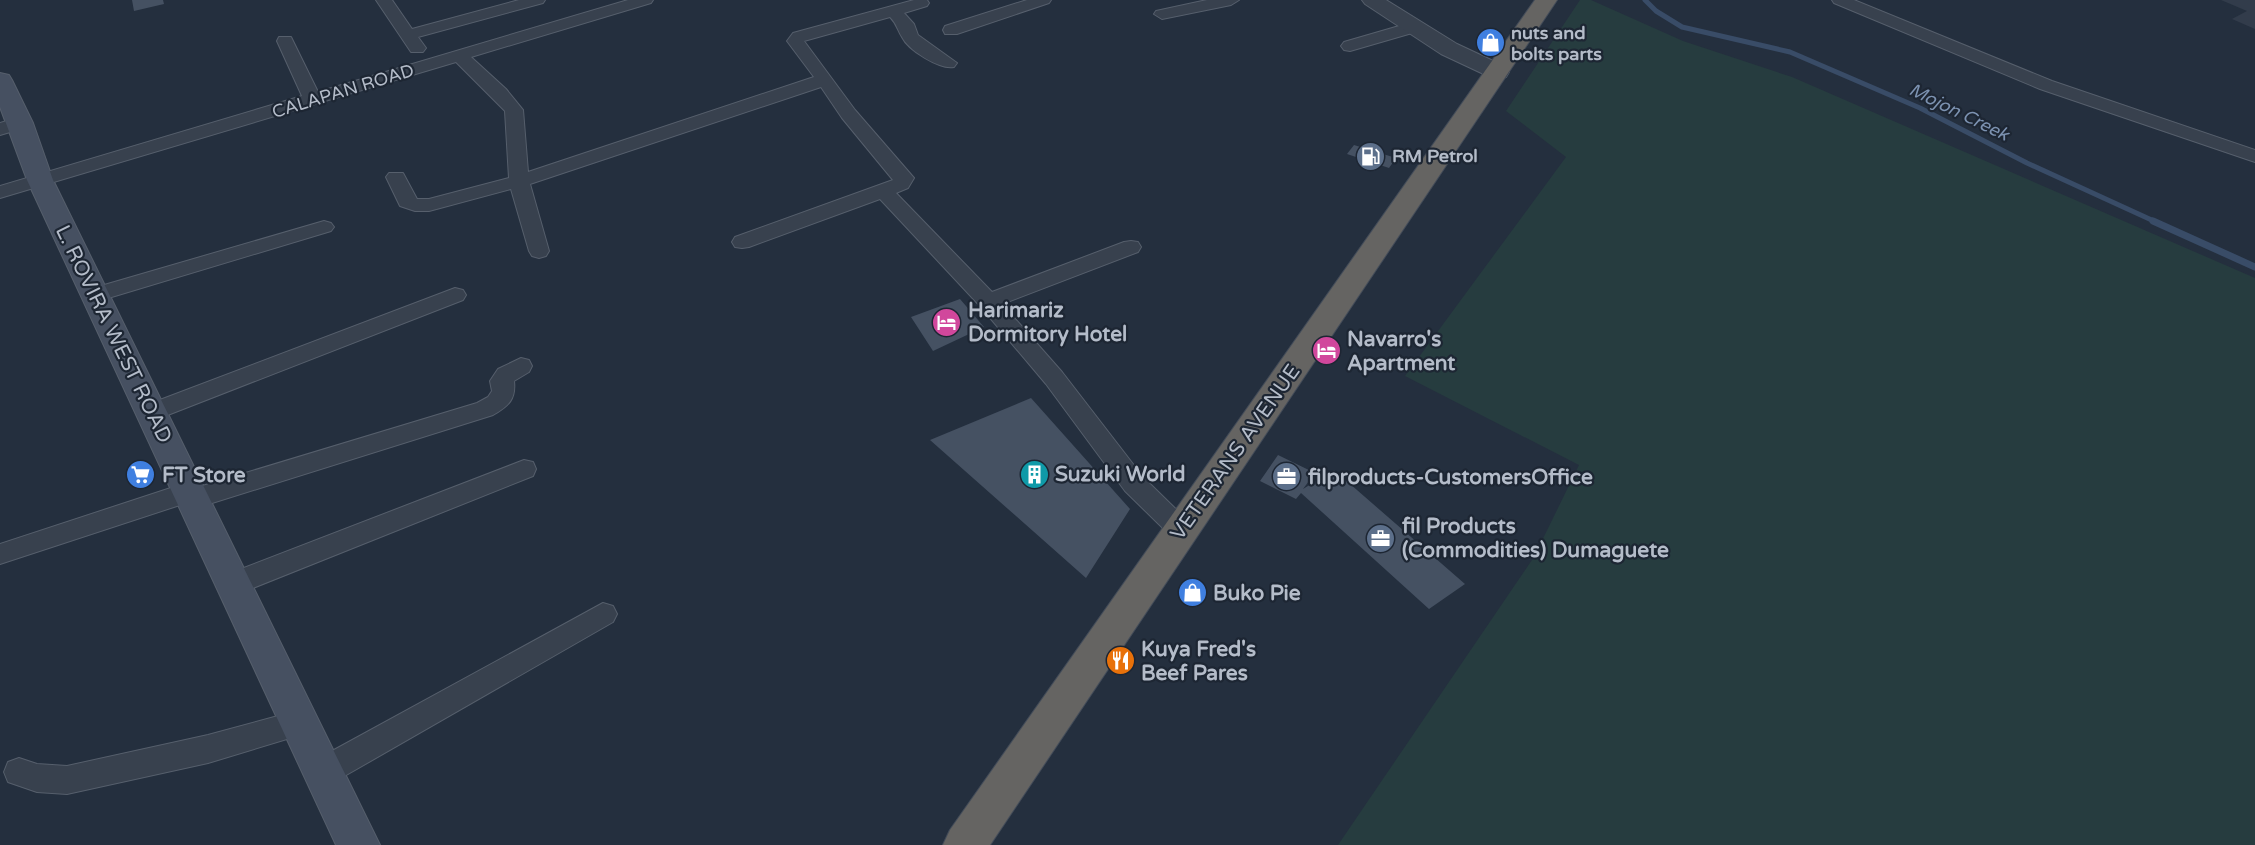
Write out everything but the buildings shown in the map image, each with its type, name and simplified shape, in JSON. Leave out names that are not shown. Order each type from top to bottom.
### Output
[{"type":"highway","name":"VETERANS AVENUE","points":[[965,845],[1546,0]]},
{"type":"main road","name":"L. ROVIRA WEST ROAD","points":[[0,80],[10,126],[40,180],[358,845]]},
{"type":"street","points":[[384,0],[428,64]]},
{"type":"street","points":[[408,35],[537,0]]},
{"type":"street","name":"CALAPAN ROAD","points":[[0,192],[645,0]]},
{"type":"street","points":[[951,30],[1043,0]]},
{"type":"street","points":[[1162,14],[1231,0]]},
{"type":"street","points":[[1372,0],[1449,49],[1498,72]]},
{"type":"street","points":[[1840,0],[2046,85],[2255,156]]},
{"type":"street","points":[[742,242],[901,184],[904,178],[848,114],[808,55],[798,46],[796,38],[921,3]]},
{"type":"street","points":[[893,11],[906,24],[910,37],[939,60],[948,63]]},
{"type":"street","points":[[1350,46],[1413,27]]},
{"type":"street","points":[[285,41],[313,100]]},
{"type":"street","points":[[459,56],[512,104],[519,181],[538,251]]},
{"type":"street","points":[[396,177],[407,202],[415,205],[429,205],[519,181],[824,80]]},
{"type":"street","points":[[883,191],[988,301],[1054,378],[1134,484],[1181,530]]},
{"type":"street","points":[[95,295],[324,227]]},
{"type":"street","points":[[988,301],[1131,247]]},
{"type":"street","points":[[152,412],[455,295]]},
{"type":"street","points":[[0,554],[485,409],[496,403],[504,393],[502,381],[506,375],[521,366]]},
{"type":"street","points":[[234,584],[524,469]]},
{"type":"street","points":[[323,772],[603,615]]},
{"type":"street","points":[[19,772],[37,778],[67,780],[208,749],[300,723]]},
{"type":"shaded area","points":[[2221,0],[2255,0],[2255,29],[2232,19],[2247,11]]},
{"type":"green space","points":[[1580,0],[1591,0],[1683,41],[1792,77],[2255,278],[2255,845],[1338,845],[1534,557],[1579,465],[1405,376],[1566,157],[1506,111]]},
{"type":"waterway","name":"Mojon Creek","points":[[1645,0],[1656,11],[1682,27],[1790,52],[1920,108],[2027,163],[2156,222]]},
{"type":"waterway","name":"Mojon Creek","points":[[2153,221],[2255,267]]},
{"type":"place","name":"nuts and bolts parts","points":[[1490,43]]},
{"type":"place","name":"RM Petrol","points":[[1371,156]]},
{"type":"place","name":"Harimariz Dormitory Hotel","points":[[947,322]]},
{"type":"place","name":"Navarro's Apartment","points":[[1326,351]]},
{"type":"place","name":"Suzuki World","points":[[1034,474]]},
{"type":"place","name":"FT Store","points":[[141,475]]},
{"type":"place","name":"filproducts-CustomersOffice","points":[[1287,477]]},
{"type":"place","name":"fil Products (Commodities) Dumaguete","points":[[1381,538]]},
{"type":"place","name":"Buko Pie","points":[[1192,593]]},
{"type":"place","name":"Kuya Fred's Beef Pares","points":[[1120,661]]}]
